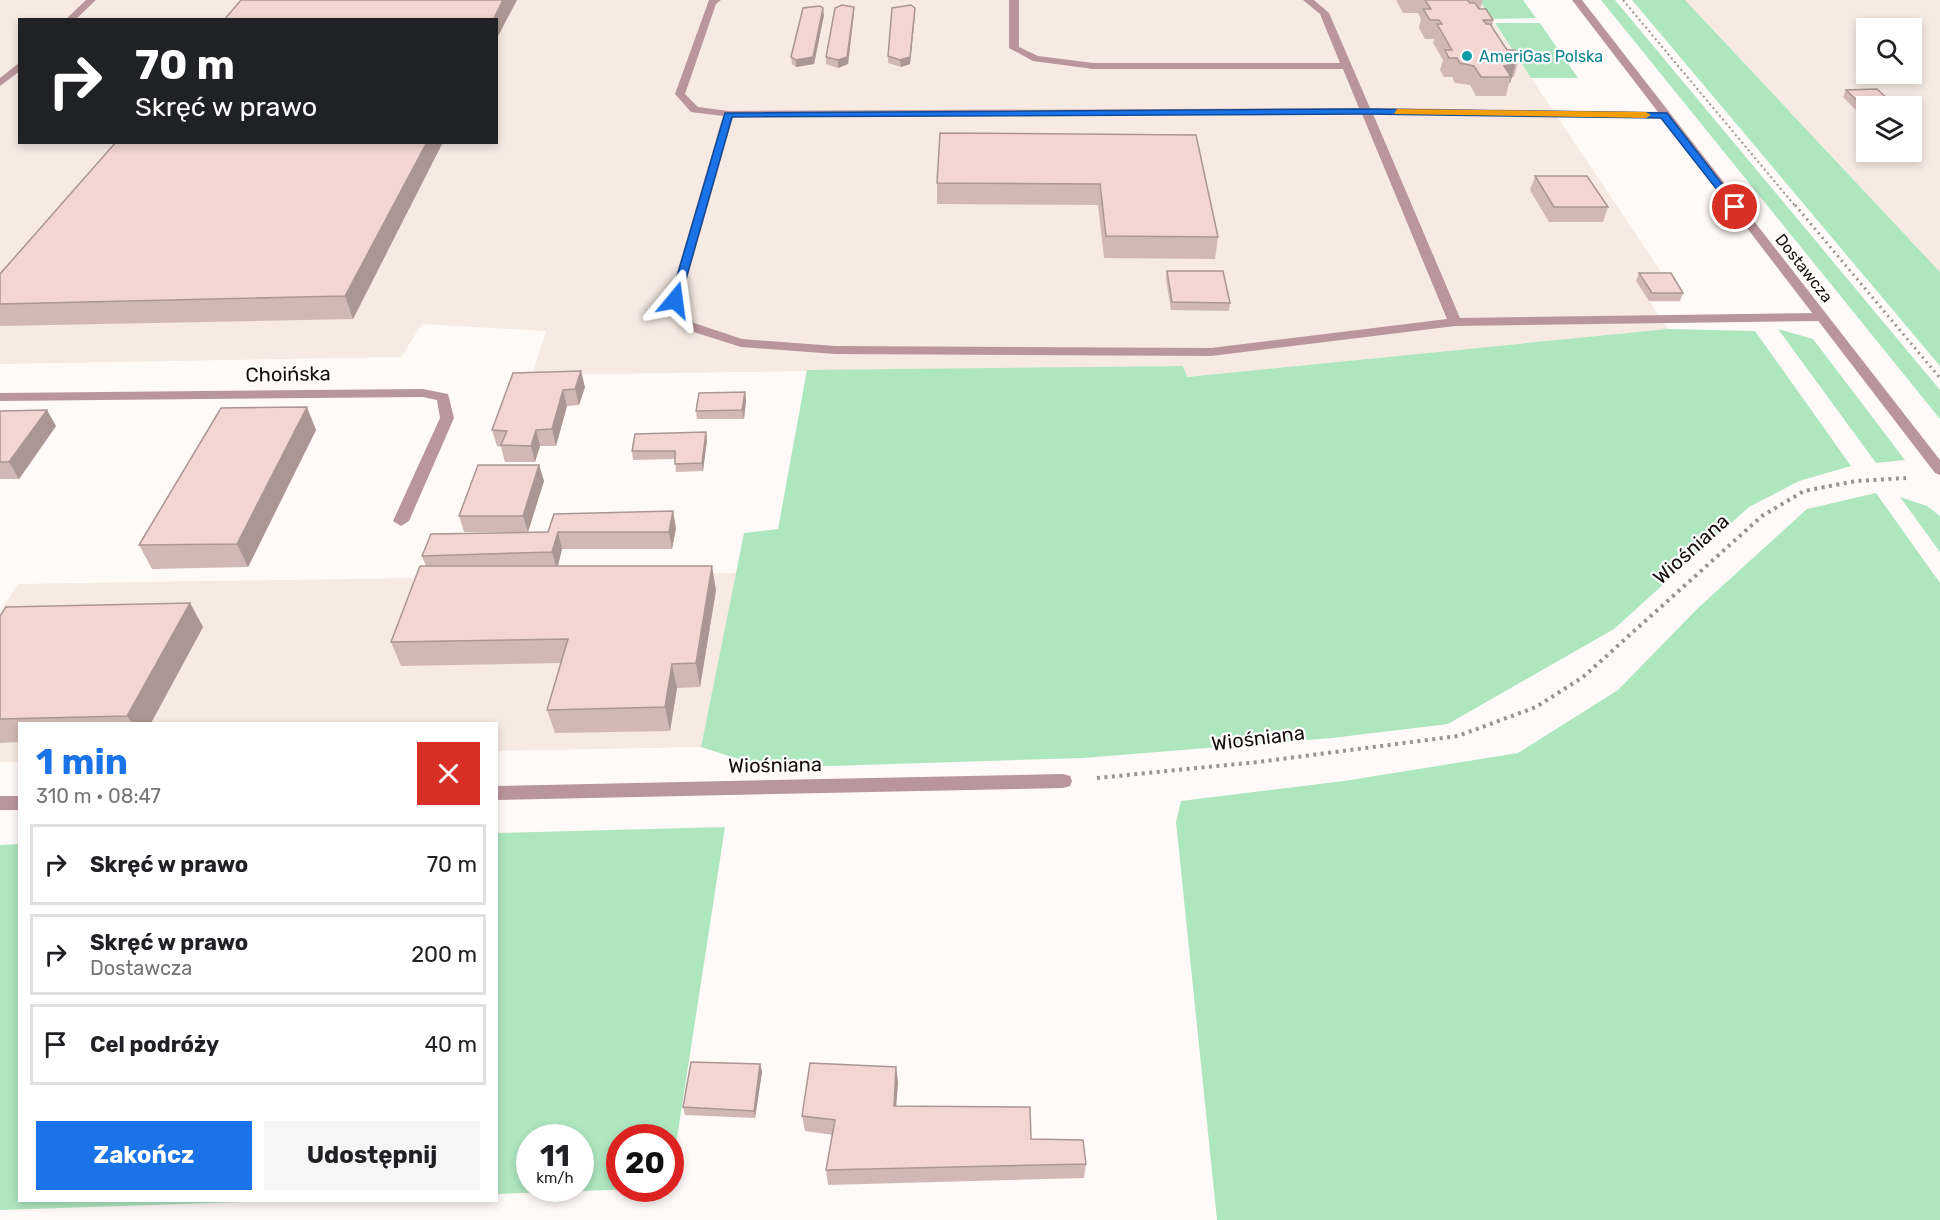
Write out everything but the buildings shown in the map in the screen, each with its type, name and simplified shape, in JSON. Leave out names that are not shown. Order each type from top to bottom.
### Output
[{"type":"street","points":[[71,18],[90,0]]},
{"type":"street","points":[[716,0],[712,2],[680,94],[695,110],[729,114],[1366,111],[1664,115]]},
{"type":"street","points":[[1014,0],[1014,48],[1036,59],[1093,66],[1348,66]]},
{"type":"street","points":[[1308,0],[1324,13],[1455,322]]},
{"type":"street","name":"Dostawcza","points":[[1577,0],[1940,470]]},
{"type":"street","points":[[0,83],[18,67]]},
{"type":"street","points":[[729,114],[675,300],[689,326],[741,343],[835,350],[1211,352],[1455,322],[1821,317]]},
{"type":"street","name":"Choińska","points":[[0,397],[423,393],[443,397],[447,418],[401,521]]},
{"type":"street","name":"Wiośniana","points":[[498,793],[1063,781]]},
{"type":"street","points":[[0,803],[18,803]]},
{"type":"path","points":[[1623,0],[1940,378]]},
{"type":"path","name":"Wiośniana","points":[[1063,781],[1258,762],[1458,736],[1536,707],[1582,677],[1762,516],[1804,491],[1856,481],[1909,478]]},
{"type":"shaded area","name":"AmeriGas Polska","points":[[0,0],[1479,0],[1681,302],[1650,302],[1668,329],[1186,377],[1183,366],[532,375],[546,331],[422,324],[401,357],[0,364]]},
{"type":"shaded area","points":[[1685,0],[1940,0],[1940,272]]},
{"type":"shaded area","points":[[736,573],[701,747],[498,751],[498,722],[18,722],[18,762],[0,762],[0,612],[18,584]]},
{"type":"green space","points":[[1479,0],[1523,0],[1536,18],[1492,19]]},
{"type":"green space","points":[[1601,0],[1615,0],[1940,390],[1940,419]]},
{"type":"green space","points":[[1632,0],[1685,0],[1940,272],[1940,366]]},
{"type":"green space","points":[[1495,23],[1540,23],[1578,78],[1531,78]]},
{"type":"green space","points":[[1668,329],[1755,331],[1851,466],[1799,481],[1749,507],[1614,629],[1448,724],[1332,738],[1083,758],[767,768],[701,747],[744,533],[778,529],[807,370],[1183,366],[1187,377]]},
{"type":"green space","points":[[1778,329],[1813,339],[1905,460],[1876,463]]},
{"type":"green space","points":[[1876,493],[1940,583],[1940,1220],[1217,1220],[1176,822],[1181,801],[1344,781],[1518,753],[1618,690],[1698,608],[1807,509]]},
{"type":"green space","points":[[1900,497],[1927,506],[1940,516],[1940,552]]},
{"type":"green space","points":[[725,827],[679,1124],[606,1124],[606,1190],[594,1191],[594,1124],[516,1124],[516,1193],[498,1194],[498,833]]},
{"type":"green space","points":[[18,844],[18,1202],[241,1202],[0,1210],[0,845]]},
{"type":"slow traffic","points":[[1397,112],[1646,115]]},
{"type":"place","name":"AmeriGas Polska","points":[[1467,56]]},
{"type":"route","points":[[675,300],[729,114],[1366,111],[1664,115],[1735,207]]}]
